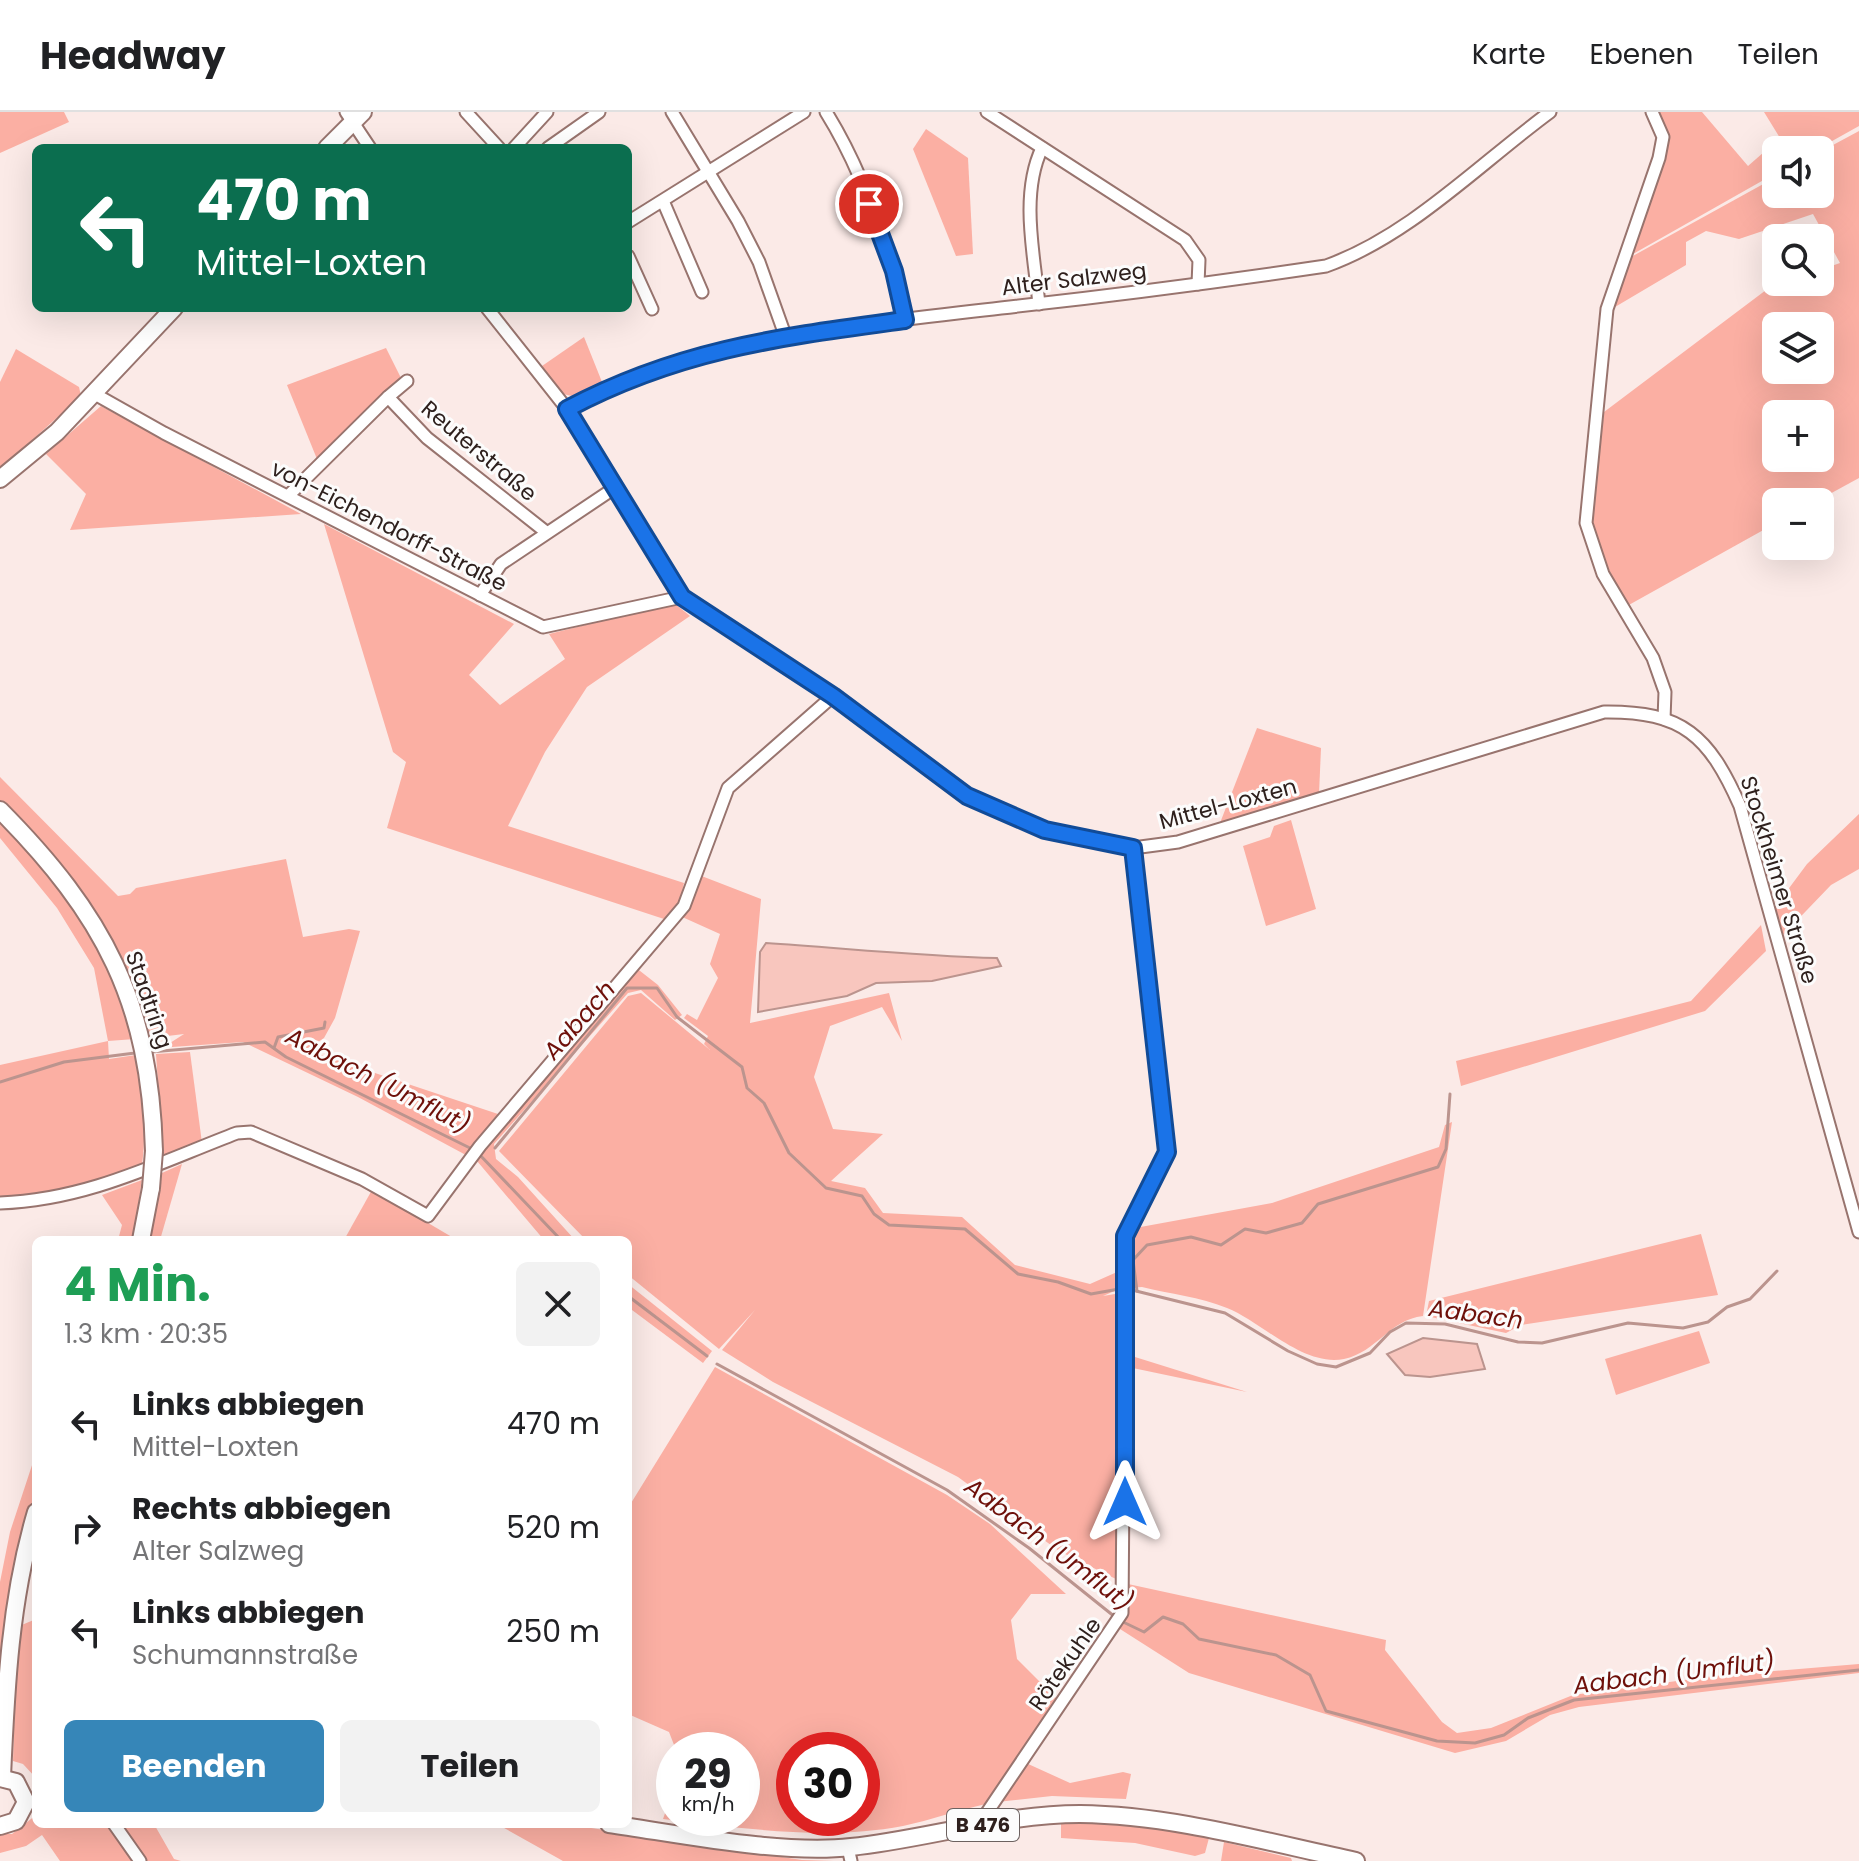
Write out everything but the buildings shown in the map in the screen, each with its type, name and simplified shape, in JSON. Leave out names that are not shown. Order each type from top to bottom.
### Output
[{"type":"street","points":[[466,112],[495,144]]},
{"type":"street","points":[[518,144],[547,112]]},
{"type":"street","points":[[672,112],[759,262],[785,335]]},
{"type":"street","points":[[632,220],[804,112]]},
{"type":"street","points":[[826,112],[879,231],[894,271],[905,320]]},
{"type":"street","points":[[987,112],[1185,240],[1199,260],[1198,284]]},
{"type":"street","name":"Alter Salzweg","points":[[567,409],[635,376],[696,355],[785,335],[1326,266],[1362,253],[1550,112]]},
{"type":"street","points":[[1652,112],[1663,137],[1607,309],[1586,523],[1603,574],[1653,658],[1665,692],[1664,719]]},
{"type":"street","points":[[553,144],[596,113]]},
{"type":"street","points":[[330,144],[354,116],[368,144]]},
{"type":"street","points":[[1039,304],[1030,213],[1036,160],[1042,148]]},
{"type":"street","points":[[663,201],[702,292]]},
{"type":"street","points":[[632,265],[652,309]]},
{"type":"street","points":[[0,479],[57,432],[170,312]]},
{"type":"street","name":"Mittel-Loxten","points":[[494,312],[567,409],[682,597],[833,696],[978,801],[1045,830],[1133,848],[1178,842],[1604,712],[1638,712],[1664,719]]},
{"type":"street","name":"Reuterstraße","points":[[288,496],[407,381]]},
{"type":"street","name":"von-Eichendorff-Straße","points":[[93,393],[543,627],[682,597]]},
{"type":"street","name":"Reuterstraße","points":[[388,397],[427,438],[546,532]]},
{"type":"street","points":[[480,595],[501,564],[616,487]]},
{"type":"street","points":[[0,1203],[48,1200],[87,1191],[158,1167],[237,1133],[251,1132],[349,1173],[428,1216],[480,1146],[684,906],[728,788],[833,696]]},
{"type":"street","name":"Stockheimer Straße","points":[[1664,719],[1686,730],[1714,753],[1740,806],[1859,1232]]},
{"type":"street","name":"Stadtring","points":[[0,810],[64,880],[90,918],[123,979],[140,1028],[148,1071],[154,1151],[142,1236]]},
{"type":"street","name":"Rötekuhle","points":[[983,1825],[986,1814],[1116,1627],[1122,1613],[1125,1236],[1167,1152],[1133,848]]},
{"type":"street","points":[[0,1826],[16,1821],[31,1802],[16,1782],[1,1777],[9,1642],[24,1554],[32,1526]]},
{"type":"street","name":"B 476","points":[[632,1827],[850,1854],[983,1825],[1080,1814],[1159,1821],[1356,1861]]},
{"type":"street","points":[[117,1828],[140,1861]]},
{"type":"shaded area","points":[[0,112],[64,112],[69,122],[0,153]]},
{"type":"shaded area","points":[[1656,112],[1702,112],[1748,166],[1762,154],[1762,181],[1633,254],[1664,160]]},
{"type":"shaded area","points":[[1764,112],[1859,112],[1859,126],[1834,140],[1834,136],[1779,136]]},
{"type":"shaded area","points":[[926,129],[968,158],[973,254],[956,256],[913,149]]},
{"type":"shaded area","points":[[1859,131],[1859,478],[1834,492],[1834,488],[1762,488],[1762,531],[1627,606],[1604,560],[1591,521],[1604,412],[1762,293],[1762,296],[1834,296],[1834,265],[1840,263],[1834,252],[1834,224],[1819,224],[1813,214],[1783,224],[1762,224],[1762,231],[1739,239],[1706,231],[1686,242],[1686,265],[1615,307],[1631,257],[1762,185],[1762,208],[1834,208],[1834,144]]},
{"type":"shaded area","points":[[584,337],[602,382],[572,396],[563,394],[542,366]]},
{"type":"shaded area","points":[[386,348],[401,378],[319,464],[287,385]]},
{"type":"shaded area","points":[[16,349],[79,387],[81,396],[0,469],[0,382]]},
{"type":"shaded area","points":[[101,406],[301,514],[70,530],[86,494],[46,454]]},
{"type":"shaded area","points":[[324,524],[514,624],[469,675],[500,705],[565,659],[549,634],[674,603],[690,616],[587,687],[545,752],[508,826],[684,883],[680,900],[664,919],[387,828],[406,762],[393,752]]},
{"type":"shaded area","points":[[1257,728],[1321,748],[1319,794],[1220,823]]},
{"type":"shaded area","points":[[0,777],[118,896],[130,894],[136,888],[286,859],[303,937],[349,929],[360,931],[335,1018],[324,1038],[306,1050],[498,1114],[635,967],[658,985],[682,1015],[675,1020],[641,990],[628,993],[494,1144],[496,1159],[518,1177],[571,1236],[541,1236],[477,1161],[358,1097],[243,1042],[172,1047],[170,1043],[184,1034],[151,1038],[125,972],[91,909],[49,852],[0,801]]},
{"type":"shaded area","points":[[1859,814],[1859,869],[1831,885],[1782,936],[1775,907],[1807,864]]},
{"type":"shaded area","points":[[0,820],[45,870],[86,924],[111,972],[135,1039],[108,1041],[94,968],[57,908],[0,838]]},
{"type":"shaded area","points":[[1291,820],[1316,909],[1266,926],[1243,846],[1270,837],[1274,826]]},
{"type":"shaded area","points":[[699,875],[761,899],[750,1023],[889,993],[902,1041],[882,1007],[830,1026],[814,1077],[833,1129],[883,1134],[831,1181],[865,1188],[883,1213],[962,1217],[1015,1265],[1090,1284],[1117,1272],[1119,1289],[1103,1296],[1121,1293],[1120,1581],[1059,1551],[958,1477],[773,1382],[722,1350],[755,1310],[719,1349],[632,1278],[632,1236],[582,1236],[499,1151],[628,996],[641,993],[710,1050],[704,1044],[708,1036],[684,1018],[687,1014],[697,1020],[718,978],[710,964],[720,934],[680,916]]},
{"type":"shaded area","points":[[1761,925],[1766,951],[1705,1011],[1461,1086],[1456,1061],[1691,1001]]},
{"type":"shaded area","points":[[766,943],[997,958],[1001,966],[932,981],[876,983],[847,996],[758,1012],[760,952]]},
{"type":"shaded area","points":[[108,1041],[109,1059],[136,1055],[144,1110],[142,1165],[46,1197],[0,1197],[0,1065]]},
{"type":"shaded area","points":[[190,1052],[202,1143],[163,1158],[156,1054]]},
{"type":"shaded area","points":[[1452,1122],[1423,1316],[1401,1323],[1365,1350],[1344,1359],[1329,1360],[1313,1356],[1227,1308],[1196,1298],[1142,1287],[1129,1288],[1129,1239],[1135,1228],[1272,1203],[1439,1147],[1445,1125]]},
{"type":"shaded area","points":[[182,1164],[161,1236],[150,1236],[162,1173]]},
{"type":"shaded area","points":[[142,1180],[134,1236],[119,1236],[122,1225],[102,1195]]},
{"type":"shaded area","points":[[372,1190],[450,1236],[346,1236]]},
{"type":"shaded area","points":[[1701,1234],[1718,1295],[1521,1325],[1506,1333],[1426,1316],[1429,1301]]},
{"type":"shaded area","points":[[632,1287],[712,1351],[703,1363],[632,1310]]},
{"type":"shaded area","points":[[1699,1331],[1710,1363],[1616,1395],[1605,1359]]},
{"type":"shaded area","points":[[1423,1338],[1477,1344],[1485,1369],[1430,1377],[1405,1375],[1387,1354]]},
{"type":"shaded area","points":[[1130,1358],[1247,1392],[1128,1367]]},
{"type":"shaded area","points":[[715,1367],[947,1495],[990,1524],[1066,1594],[1031,1594],[1011,1620],[1017,1659],[1059,1701],[986,1804],[880,1829],[880,1732],[776,1732],[776,1831],[760,1830],[760,1732],[669,1732],[632,1716],[632,1502]]},
{"type":"shaded area","points":[[32,1465],[32,1503],[9,1598],[0,1659],[0,1582],[10,1532]]},
{"type":"shaded area","points":[[1128,1584],[1386,1640],[1385,1650],[1442,1722],[1457,1733],[1491,1728],[1573,1695],[1714,1676],[1859,1664],[1859,1673],[1579,1707],[1550,1715],[1506,1741],[1455,1753],[1189,1673],[1120,1629],[1127,1617]]},
{"type":"shaded area","points":[[32,1621],[32,1774],[23,1764],[13,1761],[17,1627]]},
{"type":"shaded area","points":[[1026,1763],[1070,1783],[1123,1772],[1131,1774],[1126,1799],[1052,1796],[997,1802]]},
{"type":"shaded area","points":[[32,1818],[32,1828],[111,1828],[135,1861],[60,1861],[42,1835],[26,1846],[0,1853],[0,1834],[12,1834]]},
{"type":"shaded area","points":[[1061,1823],[1105,1823],[1202,1834],[1209,1838],[1205,1853],[1195,1856],[1135,1843],[1061,1838]]},
{"type":"shaded area","points":[[124,1828],[156,1828],[174,1859],[181,1861],[144,1861]]},
{"type":"shaded area","points":[[504,1828],[591,1828],[802,1860],[834,1861],[563,1861]]},
{"type":"shaded area","points":[[1224,1842],[1291,1858],[1292,1861],[1221,1861]]},
{"type":"waterway","name":"Aabach","points":[[495,1148],[627,988],[657,988],[677,1017],[742,1067],[747,1088],[764,1103],[789,1153],[826,1188],[862,1196],[874,1214],[889,1225],[965,1229],[1018,1274],[1058,1282],[1091,1294],[1119,1289]]},
{"type":"waterway","points":[[274,1048],[278,1037],[324,1028],[325,1022]]},
{"type":"waterway","name":"Aabach (Umflut)","points":[[151,1052],[265,1042],[286,1057],[472,1149]]},
{"type":"waterway","name":"Aabach (Umflut)","points":[[0,1082],[64,1062],[135,1053]]},
{"type":"waterway","points":[[1137,1291],[1133,1260],[1147,1245],[1191,1237],[1221,1245],[1245,1229],[1266,1233],[1302,1223],[1318,1204],[1438,1167],[1446,1149],[1450,1094]]},
{"type":"waterway","name":"Aabach (Umflut)","points":[[478,1153],[557,1236]]},
{"type":"waterway","name":"Aabach","points":[[1132,1290],[1225,1313],[1288,1351],[1317,1364],[1336,1367],[1370,1353],[1390,1332],[1406,1323],[1445,1324],[1518,1342],[1542,1343],[1628,1323],[1683,1328],[1708,1322],[1727,1307],[1750,1299],[1777,1271]]},
{"type":"waterway","name":"Aabach (Umflut)","points":[[632,1299],[707,1356]]},
{"type":"waterway","name":"Aabach (Umflut)","points":[[717,1364],[947,1490],[1029,1548],[1115,1617]]},
{"type":"waterway","name":"Aabach (Umflut)","points":[[1121,1621],[1144,1632],[1163,1617],[1183,1624],[1199,1639],[1276,1655],[1310,1675],[1326,1711],[1437,1741],[1475,1743],[1504,1735],[1528,1718],[1574,1700],[1859,1670]]},
{"type":"waterway","points":[[960,1820],[971,1818]]},
{"type":"route","points":[[869,204],[894,271],[905,320],[785,335],[696,355],[635,376],[567,409],[682,597],[833,696],[967,796],[1045,830],[1133,848],[1167,1152],[1125,1236],[1125,1502]]}]
